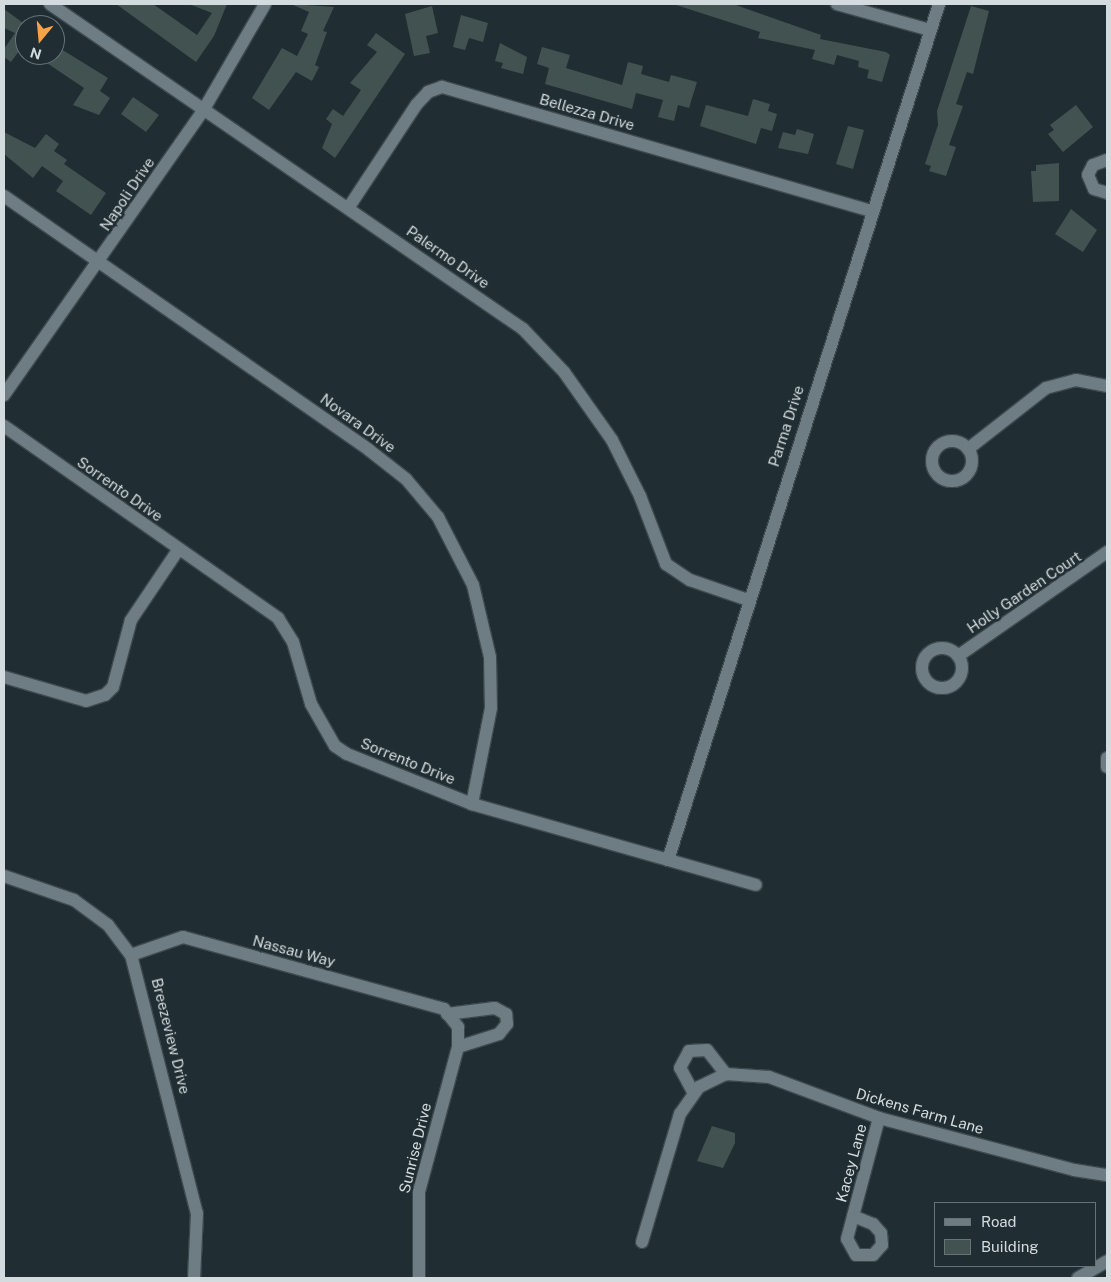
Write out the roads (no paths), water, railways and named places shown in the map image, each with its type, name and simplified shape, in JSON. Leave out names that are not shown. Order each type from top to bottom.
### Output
[{"type":"street","name":"Palermo Drive","points":[[50,4],[349,207],[523,329],[547,352],[586,400],[628,468],[666,564],[690,580],[748,600]]},
{"type":"street","name":"Napoli Drive","points":[[4,396],[100,262],[204,110],[265,4]]},
{"type":"street","points":[[837,4],[930,30]]},
{"type":"street","name":"Parma Drive","points":[[668,860],[748,600],[939,4]]},
{"type":"street","name":"Bellezza Drive","points":[[349,207],[418,104],[428,92],[442,87],[872,211]]},
{"type":"street","points":[[1107,160],[1093,165],[1088,175],[1094,189],[1107,193]]},
{"type":"street","name":"Novara Drive","points":[[4,196],[369,450],[406,480],[448,530],[481,608],[490,657],[491,708],[472,804]]},
{"type":"street","points":[[968,449],[1046,388],[1076,380],[1107,386]]},
{"type":"street","name":"Sorrento Drive","points":[[4,426],[178,550],[267,609],[283,624],[293,642],[311,704],[334,746],[365,764],[472,804],[756,885]]},
{"type":"street","points":[[4,677],[86,701],[105,696],[113,687],[131,620],[178,550]]},
{"type":"street","name":"Holly Garden Court","points":[[958,656],[1107,552]]},
{"type":"street","points":[[1107,758],[1107,767]]},
{"type":"street","name":"Breezeview Drive","points":[[4,876],[74,900],[108,925],[131,955],[198,1214],[194,1278]]},
{"type":"street","name":"Nassau Way","points":[[131,955],[183,937],[447,1014],[495,1008],[506,1014],[507,1024],[499,1034],[458,1047]]},
{"type":"street","name":"Sunrise Drive","points":[[419,1278],[416,1266],[419,1192],[458,1047],[458,1027],[447,1014]]},
{"type":"street","points":[[642,1242],[674,1128],[693,1092],[726,1074],[707,1050],[688,1051],[680,1068],[693,1092]]},
{"type":"street","name":"Dickens Farm Lane","points":[[726,1074],[769,1077],[879,1118],[1082,1172],[1107,1174]]},
{"type":"street","name":"Kacey Lane","points":[[854,1216],[879,1118]]},
{"type":"street","points":[[1078,1278],[1107,1261]]}]
